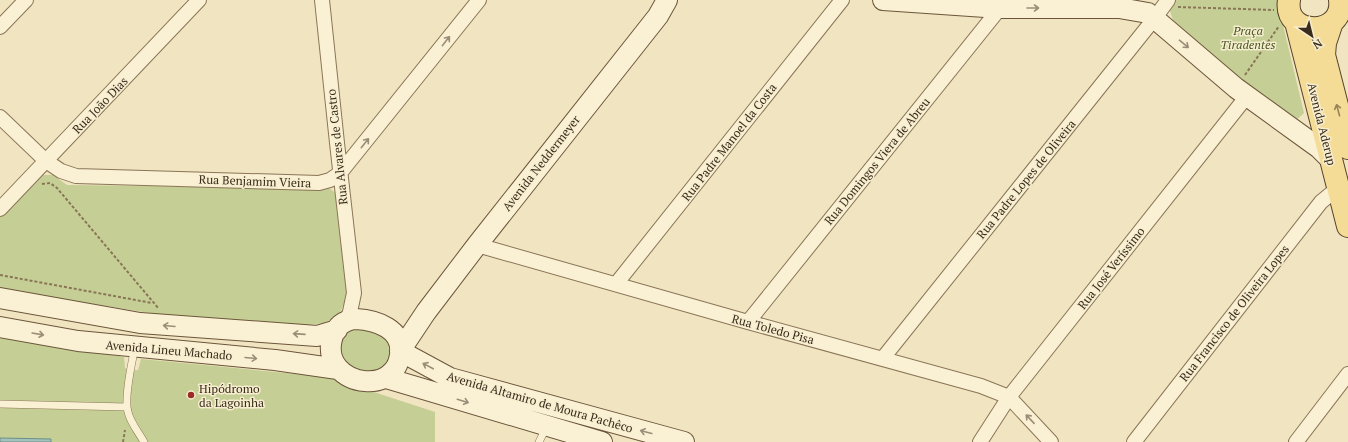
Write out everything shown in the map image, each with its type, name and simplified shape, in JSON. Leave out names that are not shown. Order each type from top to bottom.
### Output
[{"type":"main road","name":"Avenida Neddermeyer","points":[[400,351],[426,312],[477,245],[662,8],[675,0]]},
{"type":"main road","points":[[882,0],[1154,8],[1242,92],[1319,148],[1340,154]]},
{"type":"main road","name":"Avenida Aderup","points":[[1340,0],[1339,11],[1332,22],[1325,42],[1324,55],[1340,154],[1338,188],[1348,226]]},
{"type":"main road","points":[[1292,11],[1303,26],[1310,29],[1318,29],[1332,22]]},
{"type":"main road","name":"Avenida Aderup","points":[[1292,11],[1340,154]]},
{"type":"main road","name":"Avenida Lineu Machado","points":[[0,298],[140,323],[173,326],[317,336],[342,325]]},
{"type":"main road","name":"Avenida Neddermeyer","points":[[389,328],[407,323],[426,312]]},
{"type":"main road","points":[[356,319],[367,319],[383,324],[389,328],[395,334],[399,342],[400,351],[399,362],[394,371],[386,378],[374,382],[362,381],[347,375],[338,369],[331,354],[332,341],[342,325],[356,319]]},
{"type":"main road","points":[[134,347],[140,323]]},
{"type":"main road","name":"Avenida Lineu Machado","points":[[0,327],[78,341],[275,360],[338,369]]},
{"type":"main road","name":"Avenida Altamiro de Moura Pachêco","points":[[400,351],[450,378],[684,442]]},
{"type":"main road","name":"Avenida Altamiro de Moura Pachêco","points":[[386,378],[543,434],[602,442]]},
{"type":"street","points":[[0,27],[26,0]]},
{"type":"street","name":"Rua João Dias","points":[[0,209],[199,0]]},
{"type":"street","name":"Rua Alvares de Castro","points":[[322,0],[354,293],[350,312],[342,325]]},
{"type":"street","name":"Rua Benjamim Vieira","points":[[0,117],[46,161],[61,171],[76,176],[319,183],[330,180],[340,173],[479,0]]},
{"type":"street","name":"Rua Padre Manoel da Costa","points":[[616,284],[842,0]]},
{"type":"street","name":"Rua Domingos Viera de Abreu","points":[[748,322],[1003,4]]},
{"type":"street","name":"Rua Padre Lopes de Oliveira","points":[[883,358],[1154,8]]},
{"type":"street","name":"Rua José Veríssimo","points":[[980,442],[1009,397],[1242,92]]},
{"type":"street","name":"Rua Francisco de Oliveira Lopes","points":[[1134,442],[1321,202],[1338,188]]},
{"type":"street","name":"Rua Toledo Pisa","points":[[477,245],[981,386],[1009,397],[1051,442]]},
{"type":"street","name":"Rua Alvares de Castro","points":[[354,293],[367,319]]},
{"type":"street","points":[[1296,442],[1348,374]]},
{"type":"lane","points":[[134,347],[127,407],[128,413],[144,442]]},
{"type":"lane","points":[[0,404],[127,407]]},
{"type":"path","points":[[1154,8],[1292,11]]},
{"type":"path","points":[[1242,92],[1292,11]]},
{"type":"path","points":[[57,188],[173,326]]},
{"type":"path","points":[[0,275],[154,303]]},
{"type":"green space","name":"Praça Tiradentes","points":[[1172,0],[1277,0],[1304,113],[1293,123],[1173,20],[1168,5]]},
{"type":"green space","points":[[35,175],[53,175],[67,185],[329,188],[338,195],[347,296],[339,315],[324,323],[307,325],[162,315],[0,289],[0,212]]},
{"type":"green space","points":[[350,322],[390,334],[396,359],[380,376],[342,366],[336,337]]},
{"type":"green space","name":"Hipódromo da Lagoinha","points":[[0,333],[124,357],[125,368],[130,371],[138,370],[141,359],[328,377],[435,412],[435,442],[0,442]]},
{"type":"water","points":[[0,438],[51,439],[51,442],[0,442]]},
{"type":"place","name":"Hipódromo da Lagoinha","points":[[191,395]]}]
